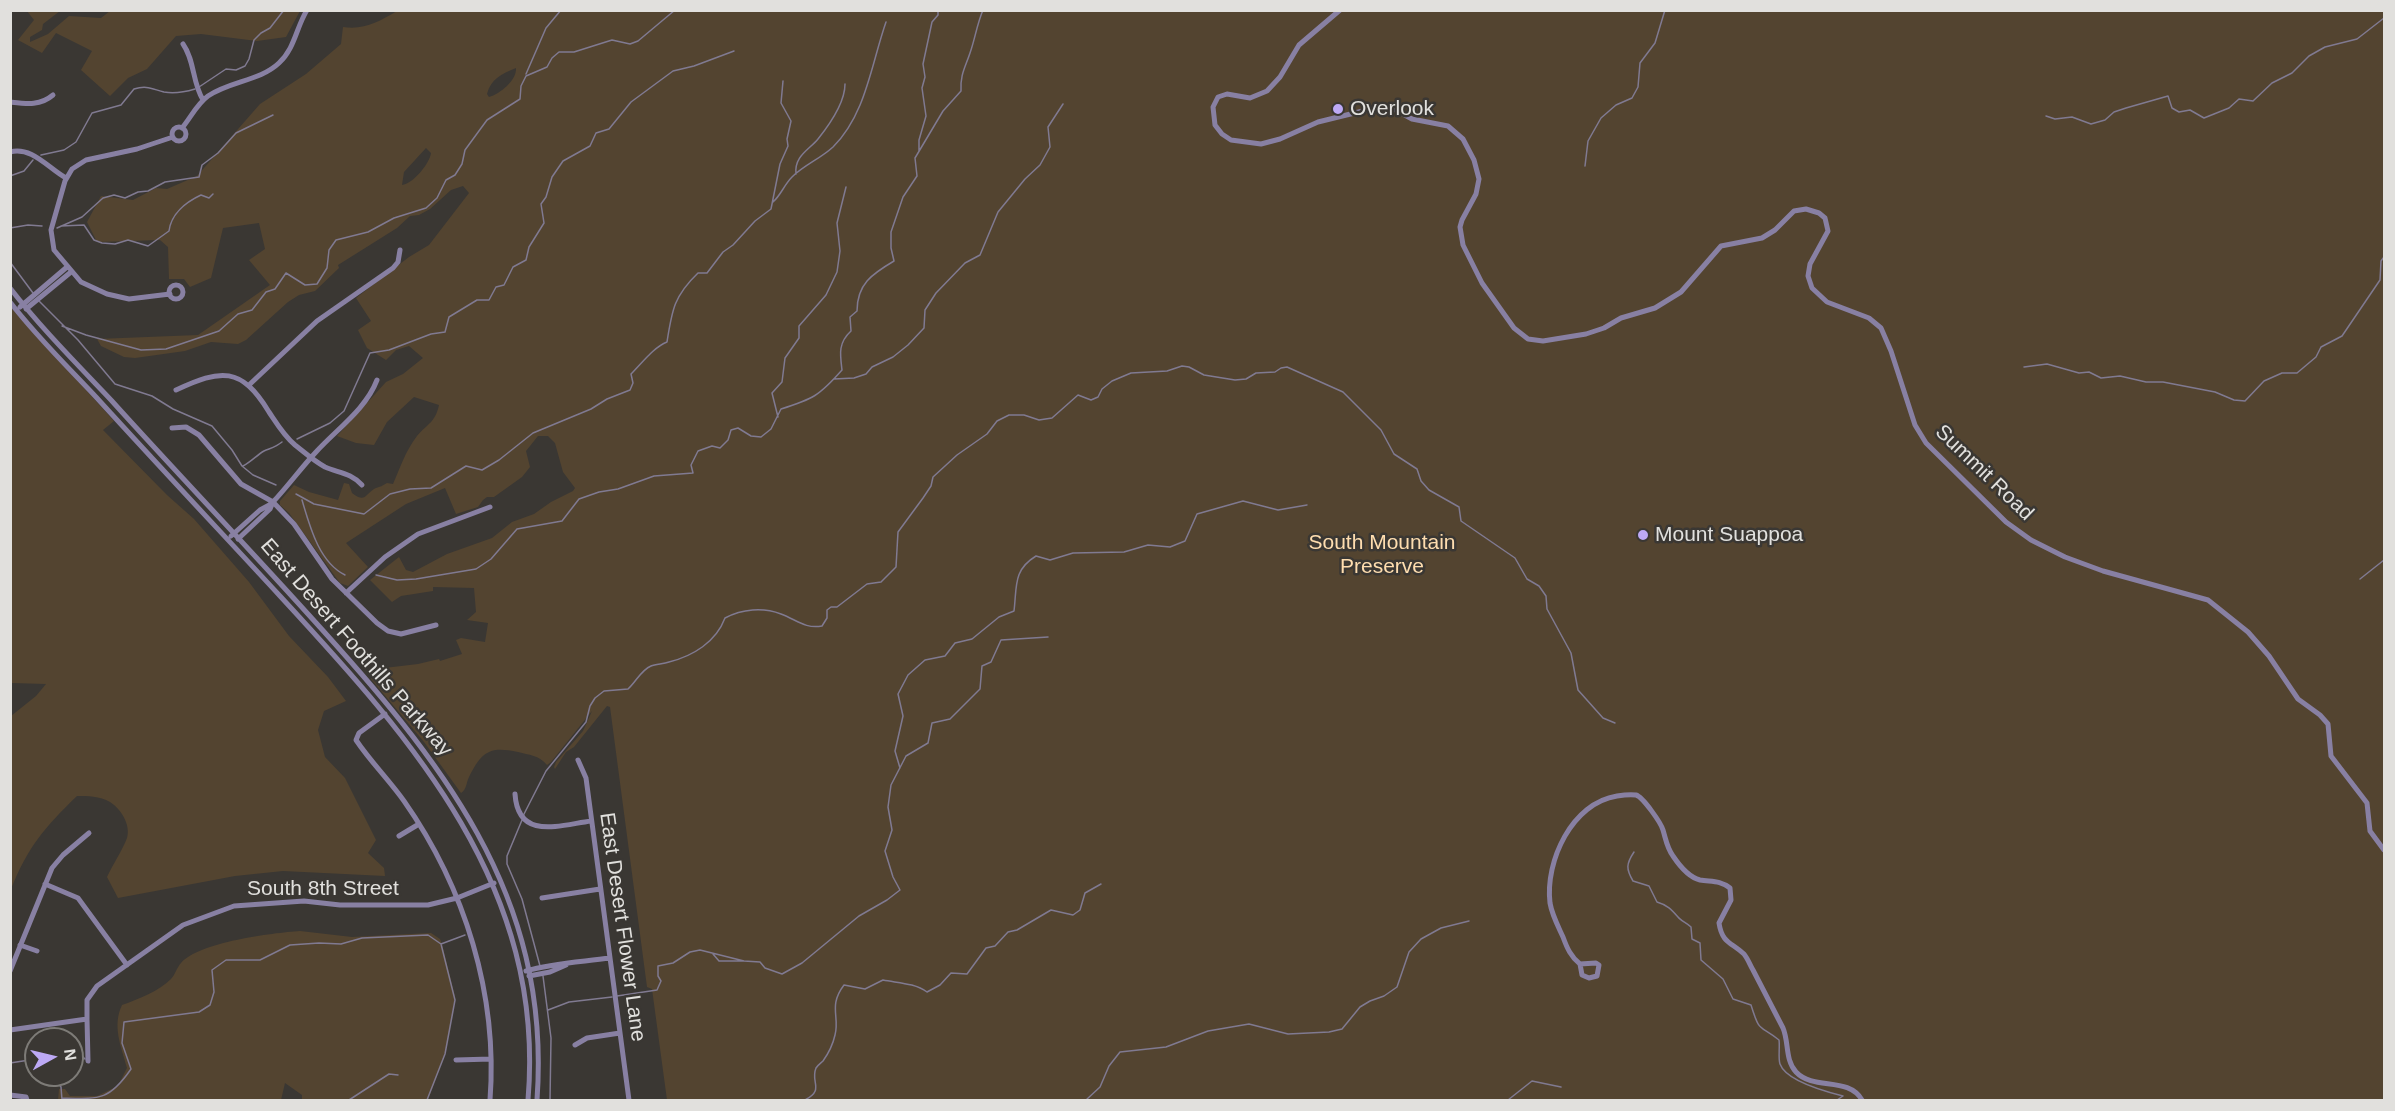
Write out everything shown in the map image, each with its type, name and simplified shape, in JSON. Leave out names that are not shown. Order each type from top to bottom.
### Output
[{"type":"street","points":[[173,137],[174,129],[182,128],[203,100],[220,88],[266,72],[278,64],[293,45],[307,10]]},
{"type":"street","name":"Summit Road","points":[[1340,10],[1299,45],[1280,77],[1267,91],[1250,98],[1227,94],[1218,98],[1214,104],[1213,116],[1215,125],[1222,134],[1240,143],[1265,144],[1318,122],[1383,106],[1413,119],[1449,126],[1457,132],[1467,147],[1479,179],[1478,191],[1460,227],[1466,255],[1477,277],[1514,328],[1521,335],[1538,341],[1593,332],[1622,318],[1655,308],[1682,292],[1721,246],[1762,238],[1794,211],[1806,209],[1819,213],[1825,218],[1828,231],[1810,264],[1808,276],[1812,288],[1827,302],[1869,318],[1881,328],[1892,351],[1916,429],[1926,443],[2006,522],[2031,540],[2114,575],[2208,600],[2248,632],[2269,656],[2298,699],[2328,723],[2331,756],[2367,803],[2370,831],[2385,850]]},
{"type":"street","points":[[183,44],[191,56],[198,92],[203,100]]},
{"type":"street","points":[[10,102],[45,102],[53,95]]},
{"type":"street","points":[[170,294],[119,298],[86,286],[69,270],[54,250],[50,237],[66,178],[72,169],[86,160],[137,149],[173,137],[177,140],[183,139],[185,133],[182,128]]},
{"type":"street","points":[[10,154],[17,151],[41,160],[66,178]]},
{"type":"street","points":[[249,385],[317,321],[393,268],[398,262],[400,250]]},
{"type":"street","points":[[18,312],[69,270]]},
{"type":"street","name":"East Desert Foothills Parkway","points":[[10,288],[329,636],[432,760],[453,791],[480,836],[501,880],[517,925],[529,973],[538,1042],[537,1101]]},
{"type":"street","name":"East Desert Foothills Parkway","points":[[10,302],[322,642],[419,758],[450,802],[492,883],[508,926],[521,975],[528,1020],[528,1101]]},
{"type":"street","points":[[176,390],[200,379],[216,375],[239,378],[249,385],[261,399],[286,437],[326,467],[354,476],[362,485]]},
{"type":"street","points":[[255,519],[263,516],[270,509],[273,502],[362,405],[374,389],[377,380]]},
{"type":"street","points":[[172,428],[186,427],[199,435],[241,484],[273,502],[294,524],[322,567],[346,593],[388,631],[407,633],[436,625]]},
{"type":"street","points":[[230,541],[255,519],[266,505],[273,502]]},
{"type":"street","points":[[346,593],[385,557],[418,534],[490,507]]},
{"type":"street","points":[[391,709],[359,733],[356,740],[404,801],[419,824],[434,849],[457,898],[481,972],[490,1023],[490,1101]]},
{"type":"street","name":"East Desert Flower Lane","points":[[578,760],[586,778],[629,1101]]},
{"type":"street","points":[[515,794],[519,812],[525,822],[538,827],[591,821]]},
{"type":"street","points":[[1580,964],[1573,959],[1551,908],[1554,861],[1575,822],[1588,808],[1608,798],[1637,795],[1661,824],[1668,849],[1680,866],[1696,879],[1718,881],[1730,888],[1731,900],[1719,923],[1721,932],[1728,944],[1747,958],[1783,1030],[1787,1051],[1797,1074],[1808,1079],[1850,1089],[1862,1101]]},
{"type":"street","points":[[399,836],[419,824]]},
{"type":"street","points":[[10,970],[52,868],[63,855],[89,833]]},
{"type":"street","name":"South 8th Street","points":[[88,1062],[87,1000],[91,992],[183,924],[234,906],[304,901],[340,904],[428,905],[457,898],[501,880]]},
{"type":"street","points":[[45,884],[78,898],[127,965]]},
{"type":"street","points":[[542,898],[600,889]]},
{"type":"street","points":[[20,945],[37,951]]},
{"type":"street","points":[[521,975],[568,964],[610,958]]},
{"type":"street","points":[[10,1030],[87,1019]]},
{"type":"street","points":[[574,1045],[587,1038],[620,1033]]},
{"type":"street","points":[[456,1060],[491,1059]]},
{"type":"street","points":[[529,1084],[538,1085]]},
{"type":"street","points":[[10,1095],[26,1099]]},
{"type":"green space","points":[[27,11],[60,11],[43,24],[42,30],[30,37],[30,42],[48,34],[69,16],[101,18],[110,11],[300,11],[286,37],[257,41],[201,34],[176,36],[147,69],[128,78],[110,96],[81,70],[92,51],[56,33],[42,53],[18,40],[34,20]]},
{"type":"green space","name":"South Mountain Preserve","points":[[397,11],[2384,11],[2384,1100],[667,1100],[652,989],[647,987],[610,707],[607,706],[574,747],[566,752],[555,769],[556,762],[583,731],[592,711],[547,765],[541,759],[530,755],[508,750],[494,750],[478,761],[461,793],[424,742],[371,679],[376,669],[439,659],[440,661],[462,654],[456,640],[461,638],[485,642],[488,623],[467,620],[476,612],[474,588],[433,587],[433,591],[401,596],[392,602],[370,580],[399,557],[406,570],[413,572],[447,554],[492,538],[512,522],[534,514],[573,491],[575,488],[563,472],[555,443],[548,436],[538,436],[526,451],[530,467],[522,477],[494,497],[487,497],[478,507],[456,514],[445,488],[406,504],[346,543],[368,567],[348,586],[340,583],[289,513],[280,505],[280,501],[294,485],[338,500],[344,483],[349,484],[352,493],[362,498],[387,483],[393,484],[413,441],[435,416],[439,405],[414,397],[387,422],[374,445],[356,443],[337,436],[386,382],[403,374],[423,358],[409,346],[396,350],[386,360],[367,348],[358,330],[371,321],[356,298],[409,257],[429,245],[469,193],[463,186],[451,190],[430,209],[419,215],[410,216],[397,228],[338,265],[339,268],[315,291],[299,295],[288,302],[246,340],[238,344],[211,342],[185,351],[135,358],[124,357],[101,346],[97,339],[198,335],[270,285],[249,260],[265,249],[259,223],[223,228],[211,278],[190,287],[184,279],[169,279],[168,247],[160,240],[97,242],[87,222],[101,196],[133,200],[156,188],[167,189],[197,176],[260,104],[306,74],[341,44],[343,27],[365,26]],"holes":[[[516,68],[516,73],[507,86],[489,97],[487,94],[494,81]],[[426,148],[431,153],[424,167],[416,177],[402,185],[404,172]]]},
{"type":"green space","points":[[11,307],[114,421],[103,430],[194,519],[249,582],[289,636],[328,677],[346,701],[324,711],[318,730],[325,757],[345,778],[376,840],[368,853],[384,868],[385,876],[283,871],[235,876],[118,898],[107,877],[127,838],[126,823],[118,809],[110,802],[98,797],[77,796],[38,839],[24,861],[11,889],[11,716],[36,696],[46,684],[11,683]]},
{"type":"green space","points":[[300,931],[352,937],[431,933],[440,939],[455,997],[446,1051],[428,1100],[302,1100],[302,1095],[285,1083],[281,1100],[58,1100],[59,1089],[65,1089],[70,1096],[97,1096],[118,1086],[127,1068],[118,1028],[122,1005],[161,987],[171,979],[180,965],[190,956],[219,944]]},
{"type":"waterway","points":[[199,87],[226,69],[236,70],[245,66],[254,40],[270,28],[284,10]]},
{"type":"waterway","points":[[526,74],[546,28],[561,10]]},
{"type":"waterway","points":[[62,326],[141,350],[166,349],[219,331],[238,314],[252,310],[266,292],[275,289],[286,273],[305,285],[317,284],[327,268],[329,250],[336,240],[368,232],[394,218],[426,208],[437,198],[446,180],[455,175],[462,164],[465,150],[487,120],[520,99],[521,86],[526,76],[547,67],[559,52],[574,52],[612,40],[630,44],[638,41],[675,10]]},
{"type":"waterway","points":[[919,151],[919,140],[926,116],[922,88],[925,77],[923,64],[932,22],[938,15],[938,10]]},
{"type":"waterway","points":[[376,575],[397,580],[416,579],[476,569],[491,559],[517,529],[562,521],[579,499],[599,492],[618,489],[654,476],[693,473],[691,465],[698,451],[712,446],[720,448],[728,440],[731,430],[738,428],[751,436],[761,437],[771,429],[781,409],[815,396],[827,386],[842,370],[842,344],[851,331],[850,317],[857,311],[863,287],[873,275],[894,261],[891,232],[903,197],[917,176],[915,158],[943,111],[961,91],[963,72],[983,10]]},
{"type":"waterway","points":[[1585,166],[1588,141],[1601,118],[1616,105],[1632,98],[1638,87],[1640,63],[1655,43],[1665,10]]},
{"type":"waterway","points":[[2046,116],[2055,119],[2072,117],[2091,124],[2105,120],[2114,112],[2168,96],[2172,108],[2179,112],[2190,110],[2204,118],[2229,108],[2239,99],[2253,101],[2272,83],[2292,73],[2309,56],[2325,47],[2357,39],[2384,18]]},
{"type":"waterway","points":[[773,202],[792,177],[833,147],[853,120],[866,88],[886,22]]},
{"type":"waterway","points":[[297,439],[330,423],[344,411],[370,353],[389,350],[431,334],[445,332],[449,317],[477,300],[489,300],[496,287],[504,285],[513,267],[526,260],[529,247],[544,223],[541,204],[546,197],[552,177],[563,161],[590,146],[596,133],[609,129],[631,102],[673,71],[734,51]]},
{"type":"waterway","points":[[296,494],[314,504],[364,514],[390,494],[410,489],[431,488],[466,466],[482,470],[499,460],[533,433],[630,390],[633,383],[631,374],[653,351],[667,342],[675,304],[690,281],[698,273],[707,273],[723,252],[771,209],[780,164],[788,146],[787,139],[791,121],[781,103],[783,81]]},
{"type":"waterway","points":[[796,174],[797,162],[818,139],[836,113],[845,84]]},
{"type":"waterway","points":[[41,155],[64,150],[76,142],[92,113],[121,105],[134,89],[146,87],[172,93],[195,89]]},
{"type":"waterway","points":[[834,379],[854,378],[866,374],[872,367],[893,357],[924,328],[925,310],[936,293],[965,263],[980,255],[998,212],[1025,179],[1040,165],[1050,147],[1048,127],[1063,104]]},
{"type":"waterway","points":[[57,228],[82,217],[103,198],[114,195],[125,198],[138,192],[148,191],[165,182],[199,177],[202,165],[218,153],[236,133],[273,115]]},
{"type":"waterway","points":[[10,176],[24,171],[33,160]]},
{"type":"waterway","points":[[778,417],[772,393],[782,382],[785,358],[799,338],[799,326],[826,295],[837,272],[840,251],[837,223],[846,187]]},
{"type":"waterway","points":[[61,226],[84,225],[94,240],[102,243],[115,244],[128,240],[148,246],[169,231],[176,214],[185,205],[201,195],[209,198],[213,194]]},
{"type":"waterway","points":[[10,228],[28,225],[42,226]]},
{"type":"waterway","points":[[2024,367],[2047,364],[2079,373],[2089,372],[2101,378],[2120,376],[2146,382],[2163,382],[2215,392],[2234,400],[2245,401],[2264,381],[2282,373],[2297,373],[2316,357],[2321,347],[2342,336],[2380,280],[2381,261],[2384,257]]},
{"type":"waterway","points":[[10,262],[33,293]]},
{"type":"waterway","points":[[39,301],[78,340],[115,384],[152,396],[173,409],[212,426],[242,466],[253,475],[276,485]]},
{"type":"waterway","points":[[523,816],[546,771],[586,722],[590,706],[595,698],[604,691],[628,689],[647,668],[695,652],[710,641],[725,618],[732,615],[745,611],[767,610],[806,625],[822,626],[827,618],[827,610],[831,607],[837,607],[867,584],[881,582],[896,567],[898,532],[931,486],[933,477],[957,455],[987,434],[997,421],[1009,415],[1024,415],[1039,420],[1052,418],[1078,395],[1091,400],[1098,397],[1102,389],[1112,381],[1131,373],[1167,371],[1182,366],[1204,375],[1235,380],[1246,379],[1256,373],[1275,372],[1287,367],[1343,392],[1381,430],[1394,454],[1417,469],[1421,481],[1429,490],[1459,507],[1461,521],[1515,558],[1527,579],[1539,586],[1546,596],[1547,609],[1571,653],[1578,690],[1603,718],[1615,723]]},
{"type":"waterway","points":[[243,466],[282,442]]},
{"type":"waterway","points":[[302,500],[312,532],[322,553],[328,562],[345,575]]},
{"type":"waterway","points":[[900,768],[895,751],[903,716],[898,694],[908,675],[925,660],[945,656],[955,643],[972,639],[999,617],[1014,611],[1016,586],[1020,573],[1023,567],[1036,556],[1050,560],[1073,553],[1124,552],[1148,545],[1170,547],[1185,541],[1197,514],[1243,501],[1278,510],[1307,505]]},
{"type":"waterway","points":[[2360,579],[2384,560]]},
{"type":"waterway","points":[[617,996],[657,990],[661,981],[658,976],[658,966],[673,963],[690,952],[700,950],[744,961],[760,962],[765,968],[782,974],[802,963],[859,916],[900,890],[893,877],[885,851],[892,830],[888,807],[891,785],[906,756],[928,743],[932,723],[950,719],[980,689],[982,666],[991,662],[1001,640],[1048,637]]},
{"type":"waterway","points":[[522,820],[507,856],[507,864],[522,899],[540,966]]},
{"type":"waterway","points":[[1634,852],[1628,866],[1633,881],[1649,886],[1657,902],[1664,904],[1691,927],[1692,939],[1700,943],[1701,960],[1723,979],[1733,999],[1751,1005],[1759,1025],[1779,1040],[1779,1062],[1784,1070],[1798,1081],[1843,1096],[1837,1100]]},
{"type":"waterway","points":[[805,1100],[816,1089],[816,1068],[825,1058],[833,1042],[836,1029],[835,1005],[844,985],[865,989],[883,980],[912,985],[927,992],[940,985],[951,973],[967,974],[986,948],[995,946],[1008,932],[1017,930],[1051,910],[1073,915],[1080,910],[1085,893],[1101,884]]},
{"type":"waterway","points":[[1086,1100],[1100,1087],[1109,1066],[1120,1052],[1166,1047],[1208,1031],[1249,1024],[1288,1034],[1342,1029],[1360,1007],[1397,987],[1409,952],[1421,939],[1441,928],[1469,921]]},
{"type":"waterway","points":[[62,1098],[94,1098],[109,1093],[131,1069],[122,1043],[124,1022],[199,1012],[210,1005],[214,992],[212,970],[226,960],[260,960],[290,945],[341,944],[362,938],[428,935],[441,944]]},
{"type":"waterway","points":[[427,1100],[445,1054],[455,1000],[441,944],[465,935]]},
{"type":"waterway","points":[[713,954],[719,961],[743,961]]},
{"type":"waterway","points":[[543,976],[551,1038],[550,1100]]},
{"type":"waterway","points":[[548,1010],[569,1002],[612,997]]},
{"type":"waterway","points":[[10,1063],[24,1061]]},
{"type":"waterway","points":[[349,1100],[389,1074],[398,1075]]},
{"type":"waterway","points":[[1508,1100],[1532,1081],[1561,1087]]},
{"type":"waterway","points":[[61,1087],[62,1100]]},
{"type":"place","name":"Overlook","points":[[1338,109]]},
{"type":"place","name":"Mount Suappoa","points":[[1643,535]]}]
